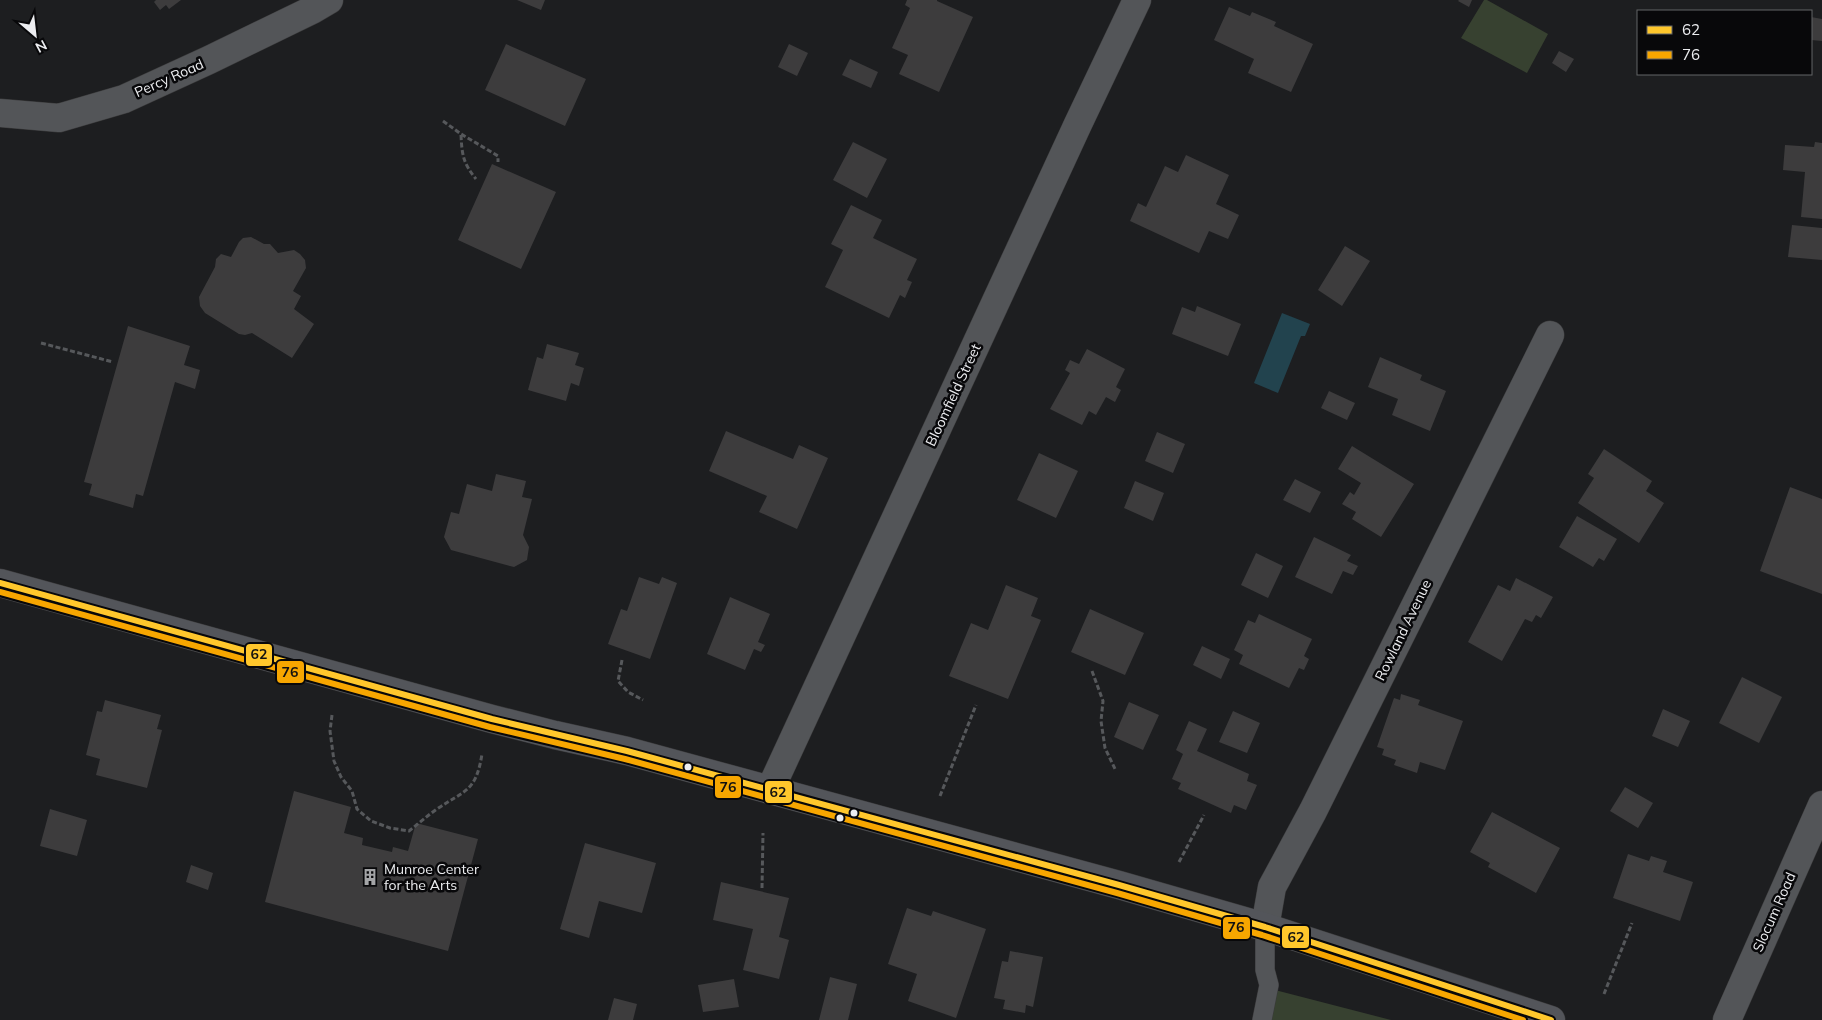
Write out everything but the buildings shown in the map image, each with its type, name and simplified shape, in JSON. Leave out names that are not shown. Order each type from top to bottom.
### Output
[{"type":"main road","points":[[0,583],[555,735],[627,751],[1119,884],[1266,927],[1551,1020]]},
{"type":"street","name":"Percy Road","points":[[0,113],[59,118],[124,99],[312,10],[328,0]]},
{"type":"street","name":"Bloomfield Street","points":[[770,790],[1137,0]]},
{"type":"street","name":"Rowland Avenue","points":[[1266,927],[1272,887],[1313,811],[1550,335]]},
{"type":"street","name":"Slocum Road","points":[[1727,1020],[1822,805]]},
{"type":"lane","points":[[1262,1020],[1269,986],[1266,970],[1266,927]]},
{"type":"path","points":[[443,121],[498,156],[498,162]]},
{"type":"path","points":[[462,134],[462,154],[466,167],[476,179]]},
{"type":"path","points":[[41,343],[113,362]]},
{"type":"path","points":[[622,660],[618,681],[628,692],[643,700]]},
{"type":"path","points":[[1092,671],[1103,701],[1101,721],[1105,748],[1116,771]]},
{"type":"path","points":[[940,796],[976,705]]},
{"type":"path","points":[[332,715],[330,730],[334,761],[341,777],[352,791],[357,809],[371,821],[390,828],[409,831],[438,808],[456,799],[474,783],[480,770],[482,754]]},
{"type":"path","points":[[1179,862],[1204,815]]},
{"type":"path","points":[[762,888],[763,833]]},
{"type":"path","points":[[1604,994],[1632,924]]},
{"type":"green space","points":[[1484,0],[1548,34],[1527,73],[1461,38]]},
{"type":"green space","points":[[1275,990],[1391,1020],[1268,1020]]},
{"type":"water","points":[[1282,313],[1310,324],[1305,336],[1301,336],[1278,393],[1254,383]]},
{"type":"transit line","name":"62","points":[[0,583],[492,719],[627,751],[1119,885],[1265,927],[1551,1020]]},
{"type":"transit line","name":"76","points":[[0,592],[490,727],[625,759],[1117,893],[1262,935],[1523,1020]]},
{"type":"place","name":"Munroe Center for the Arts","points":[[370,877]]}]
